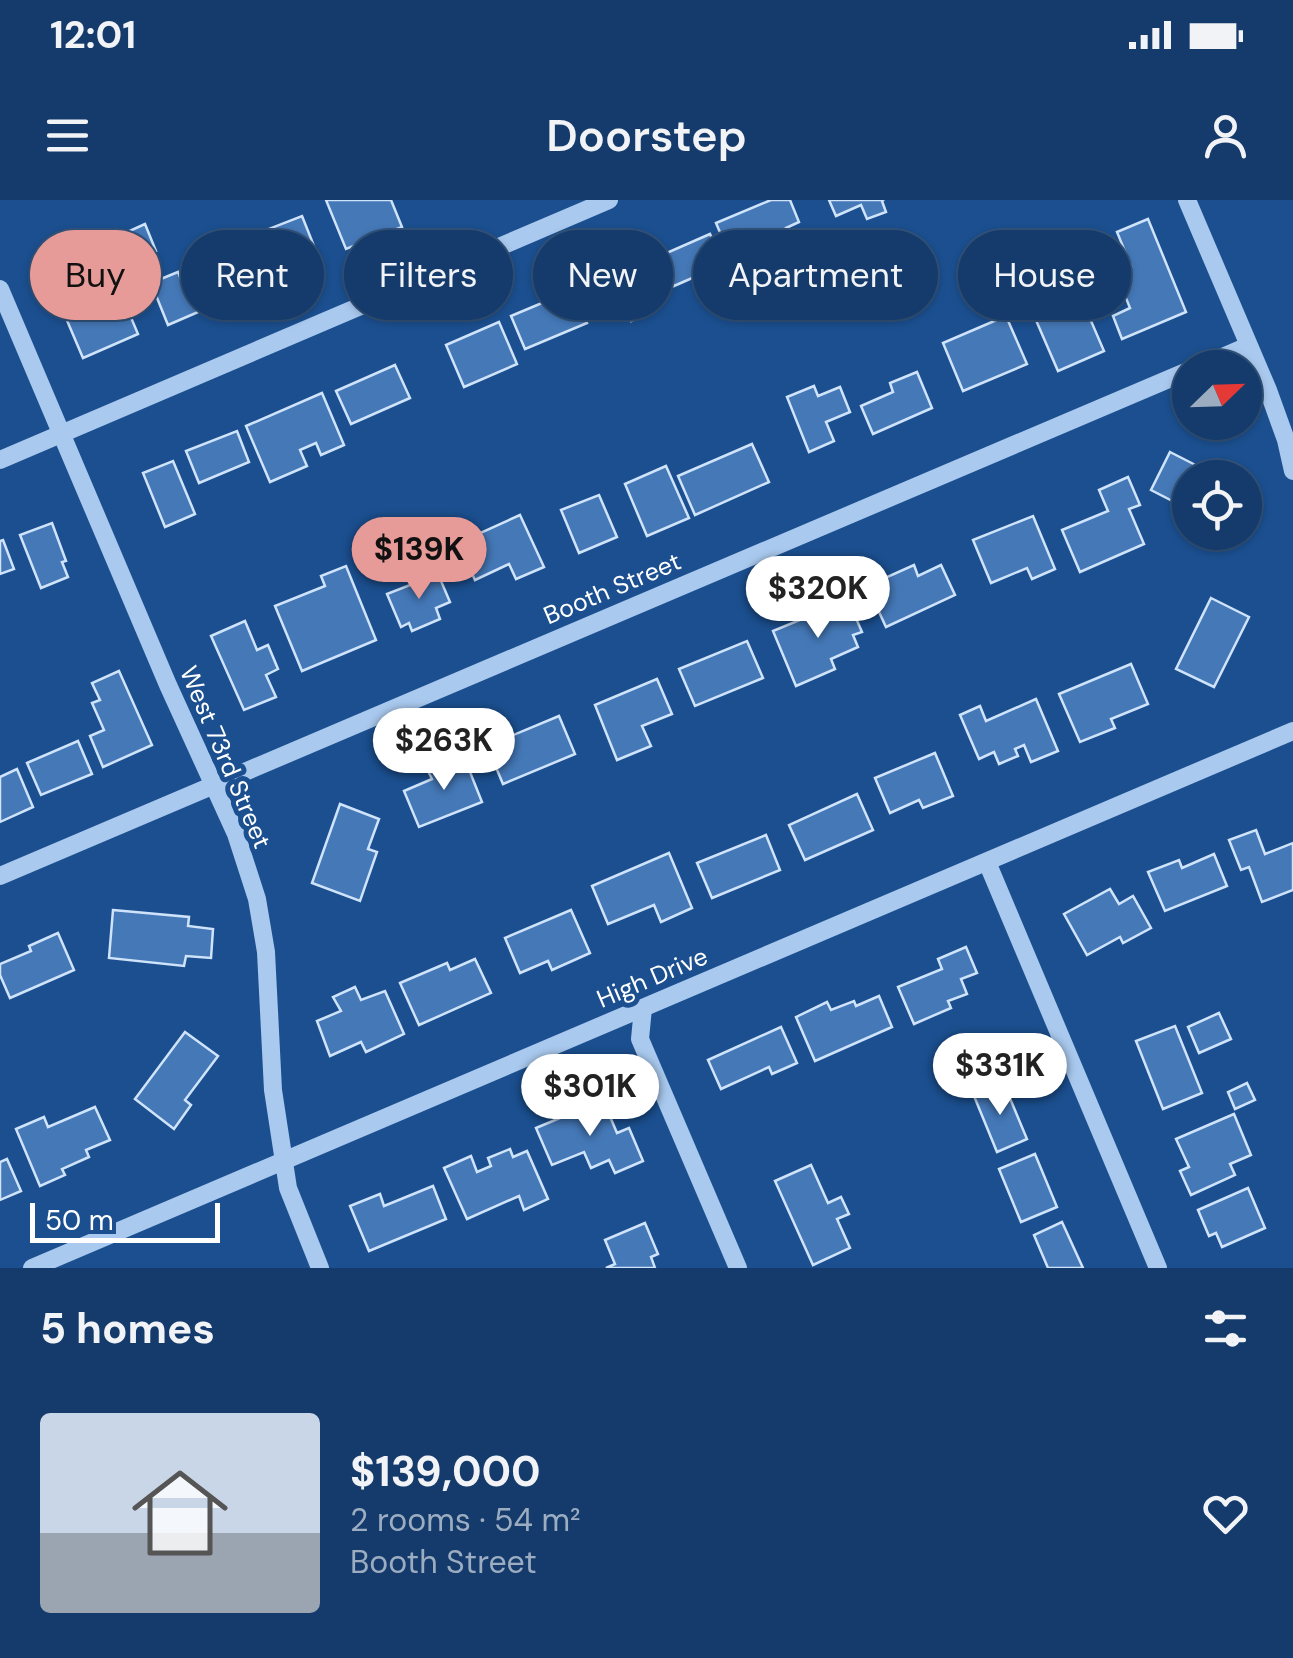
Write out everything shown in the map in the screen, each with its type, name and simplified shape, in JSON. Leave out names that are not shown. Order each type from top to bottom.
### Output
[{"type":"street","points":[[0,460],[608,200]]},
{"type":"street","points":[[1186,200],[1286,440],[1293,471]]},
{"type":"street","name":"West 73rd Street","points":[[0,290],[236,834],[257,899],[266,952],[274,1090],[284,1160],[296,1212],[320,1268]]},
{"type":"street","points":[[1239,350],[1248,346]]},
{"type":"street","name":"Booth Street","points":[[0,876],[1172,378]]},
{"type":"street","name":"High Drive","points":[[32,1268],[1293,731]]},
{"type":"street","points":[[987,862],[1158,1268]]},
{"type":"street","points":[[643,1008],[640,1039],[738,1268]]},
{"type":"building","points":[[326,200],[391,200],[402,227],[344,230],[344,244]]},
{"type":"building","points":[[771,200],[790,200],[799,222],[787,230],[719,230],[716,223]]},
{"type":"building","points":[[829,200],[884,200],[886,212],[867,219],[861,205],[836,216]]},
{"type":"building","points":[[302,216],[308,230],[266,230]]},
{"type":"building","points":[[1148,219],[1186,312],[1122,339],[1115,320],[1131,320],[1131,230],[1122,230]]},
{"type":"building","points":[[693,241],[693,278],[674,286],[673,284],[673,250]]},
{"type":"building","points":[[178,272],[181,280],[181,319],[168,325],[161,308],[161,279]]},
{"type":"building","points":[[533,307],[533,320],[587,323],[525,349],[513,315]]},
{"type":"building","points":[[67,320],[132,320],[138,334],[83,358]]},
{"type":"building","points":[[997,320],[1008,320],[1027,364],[963,391],[943,343]]},
{"type":"building","points":[[1036,320],[1091,320],[1104,351],[1058,371]]},
{"type":"building","points":[[499,322],[517,364],[464,387],[446,345]]},
{"type":"building","points":[[395,365],[410,398],[351,424],[336,391]]},
{"type":"building","points":[[917,372],[932,408],[873,434],[861,406],[893,392],[890,383]]},
{"type":"building","points":[[814,386],[818,396],[840,387],[850,412],[826,422],[834,441],[809,452],[787,397]]},
{"type":"building","points":[[322,393],[344,445],[321,455],[316,443],[300,450],[307,466],[270,482],[246,426]]},
{"type":"building","points":[[237,431],[249,462],[199,483],[186,451]]},
{"type":"building","points":[[752,444],[769,482],[695,515],[678,476]]},
{"type":"building","points":[[1170,452],[1186,460],[1172,460],[1172,501],[1151,490]]},
{"type":"building","points":[[173,461],[195,514],[165,527],[143,473]]},
{"type":"building","points":[[666,466],[689,518],[647,536],[625,484]]},
{"type":"building","points":[[1128,477],[1140,505],[1129,509],[1144,544],[1080,572],[1062,530],[1108,511],[1099,490]]},
{"type":"building","points":[[599,495],[617,537],[579,553],[561,510]]},
{"type":"building","points":[[520,515],[544,567],[516,579],[509,564],[475,580],[458,543]]},
{"type":"building","points":[[1033,516],[1055,569],[1032,579],[1027,568],[991,583],[973,540]]},
{"type":"building","points":[[52,523],[68,577],[41,588],[20,535]]},
{"type":"building","points":[[3,540],[14,569],[0,574],[0,541]]},
{"type":"building","points":[[914,565],[918,576],[941,565],[955,595],[886,627],[867,586]]},
{"type":"building","points":[[346,566],[376,640],[302,671],[275,606],[325,586],[321,576]]},
{"type":"building","points":[[438,574],[450,602],[436,608],[440,619],[412,631],[409,623],[401,627],[387,594]]},
{"type":"building","points":[[1211,598],[1249,617],[1214,687],[1176,669]]},
{"type":"building","points":[[848,600],[862,632],[853,635],[858,647],[831,659],[835,669],[796,686],[773,631]]},
{"type":"building","points":[[245,621],[257,650],[268,645],[278,669],[266,675],[276,697],[244,710],[211,636]]},
{"type":"building","points":[[747,641],[763,678],[695,706],[679,669]]},
{"type":"building","points":[[1131,664],[1148,704],[1111,719],[1115,728],[1080,742],[1059,694]]},
{"type":"building","points":[[119,671],[152,745],[103,767],[90,736],[104,730],[92,703],[100,700],[92,683]]},
{"type":"building","points":[[657,679],[672,714],[642,726],[651,746],[617,760],[595,705]]},
{"type":"building","points":[[1036,699],[1058,751],[1031,762],[1024,745],[1015,749],[1018,756],[999,764],[994,752],[979,759],[960,715],[980,706],[986,721]]},
{"type":"building","points":[[559,716],[575,754],[503,784],[487,746]]},
{"type":"building","points":[[78,741],[92,774],[41,795],[27,763]]},
{"type":"building","points":[[935,753],[953,796],[923,808],[919,800],[890,813],[875,778]]},
{"type":"building","points":[[464,757],[482,802],[419,827],[404,791],[432,779],[428,771]]},
{"type":"building","points":[[17,769],[33,807],[0,822],[0,777]]},
{"type":"building","points":[[857,794],[873,830],[805,860],[789,825]]},
{"type":"building","points":[[340,804],[379,819],[368,849],[377,852],[360,901],[312,883]]},
{"type":"building","points":[[1256,830],[1265,854],[1293,843],[1293,890],[1262,902],[1249,867],[1241,870],[1229,840]]},
{"type":"building","points":[[766,835],[780,870],[712,898],[697,863]]},
{"type":"building","points":[[669,853],[692,908],[661,922],[654,905],[608,924],[592,886]]},
{"type":"building","points":[[1214,854],[1227,886],[1165,911],[1148,872],[1179,860],[1182,868]]},
{"type":"building","points":[[1110,889],[1119,904],[1133,896],[1151,928],[1123,943],[1120,937],[1087,955],[1064,914]]},
{"type":"building","points":[[113,910],[189,917],[188,926],[213,929],[211,958],[186,956],[184,966],[109,958]]},
{"type":"building","points":[[571,910],[590,953],[552,970],[548,961],[520,973],[505,938]]},
{"type":"building","points":[[58,933],[74,970],[10,998],[0,975],[0,964],[31,951],[29,946]]},
{"type":"building","points":[[966,947],[977,973],[961,979],[967,994],[948,1001],[951,1008],[914,1024],[898,987],[942,969],[938,959]]},
{"type":"building","points":[[475,959],[491,993],[419,1025],[400,983],[447,963],[450,970]]},
{"type":"building","points":[[355,987],[361,1000],[385,991],[404,1034],[366,1052],[361,1042],[330,1056],[317,1021],[341,1011],[333,997]]},
{"type":"building","points":[[879,996],[892,1027],[815,1061],[796,1017],[827,1002],[831,1010],[854,1001],[856,1006]]},
{"type":"building","points":[[1219,1013],[1231,1039],[1199,1053],[1188,1027]]},
{"type":"building","points":[[1175,1026],[1202,1093],[1163,1109],[1136,1041]]},
{"type":"building","points":[[781,1027],[797,1063],[772,1074],[769,1067],[721,1089],[708,1060]]},
{"type":"building","points":[[185,1032],[218,1056],[185,1100],[191,1105],[174,1129],[135,1099]]},
{"type":"building","points":[[1247,1083],[1255,1100],[1235,1109],[1228,1092]]},
{"type":"building","points":[[1004,1084],[1027,1139],[997,1152],[974,1096]]},
{"type":"building","points":[[603,1100],[617,1133],[629,1128],[643,1161],[615,1173],[609,1160],[591,1168],[584,1152],[552,1165],[536,1128]]},
{"type":"building","points":[[95,1107],[110,1140],[86,1150],[89,1157],[62,1169],[65,1175],[40,1186],[16,1129],[44,1117],[48,1127]]},
{"type":"building","points":[[1234,1114],[1251,1155],[1230,1164],[1235,1175],[1191,1195],[1180,1171],[1189,1167],[1176,1139]]},
{"type":"building","points":[[510,1149],[513,1157],[527,1151],[548,1199],[524,1210],[519,1196],[467,1219],[444,1168],[471,1156],[477,1172],[491,1166],[488,1158]]},
{"type":"building","points":[[1035,1154],[1057,1207],[1021,1222],[999,1169]]},
{"type":"building","points":[[7,1159],[21,1191],[0,1200],[0,1162]]},
{"type":"building","points":[[811,1165],[828,1203],[841,1197],[849,1214],[837,1219],[850,1248],[813,1265],[775,1181]]},
{"type":"building","points":[[433,1186],[446,1219],[369,1251],[350,1206],[380,1194],[384,1206]]},
{"type":"building","points":[[1248,1188],[1265,1228],[1222,1247],[1216,1233],[1209,1236],[1198,1210]]},
{"type":"building","points":[[1062,1222],[1083,1268],[1048,1268],[1034,1235]]},
{"type":"building","points":[[645,1223],[658,1254],[651,1257],[655,1268],[606,1268],[615,1264],[605,1240]]}]
